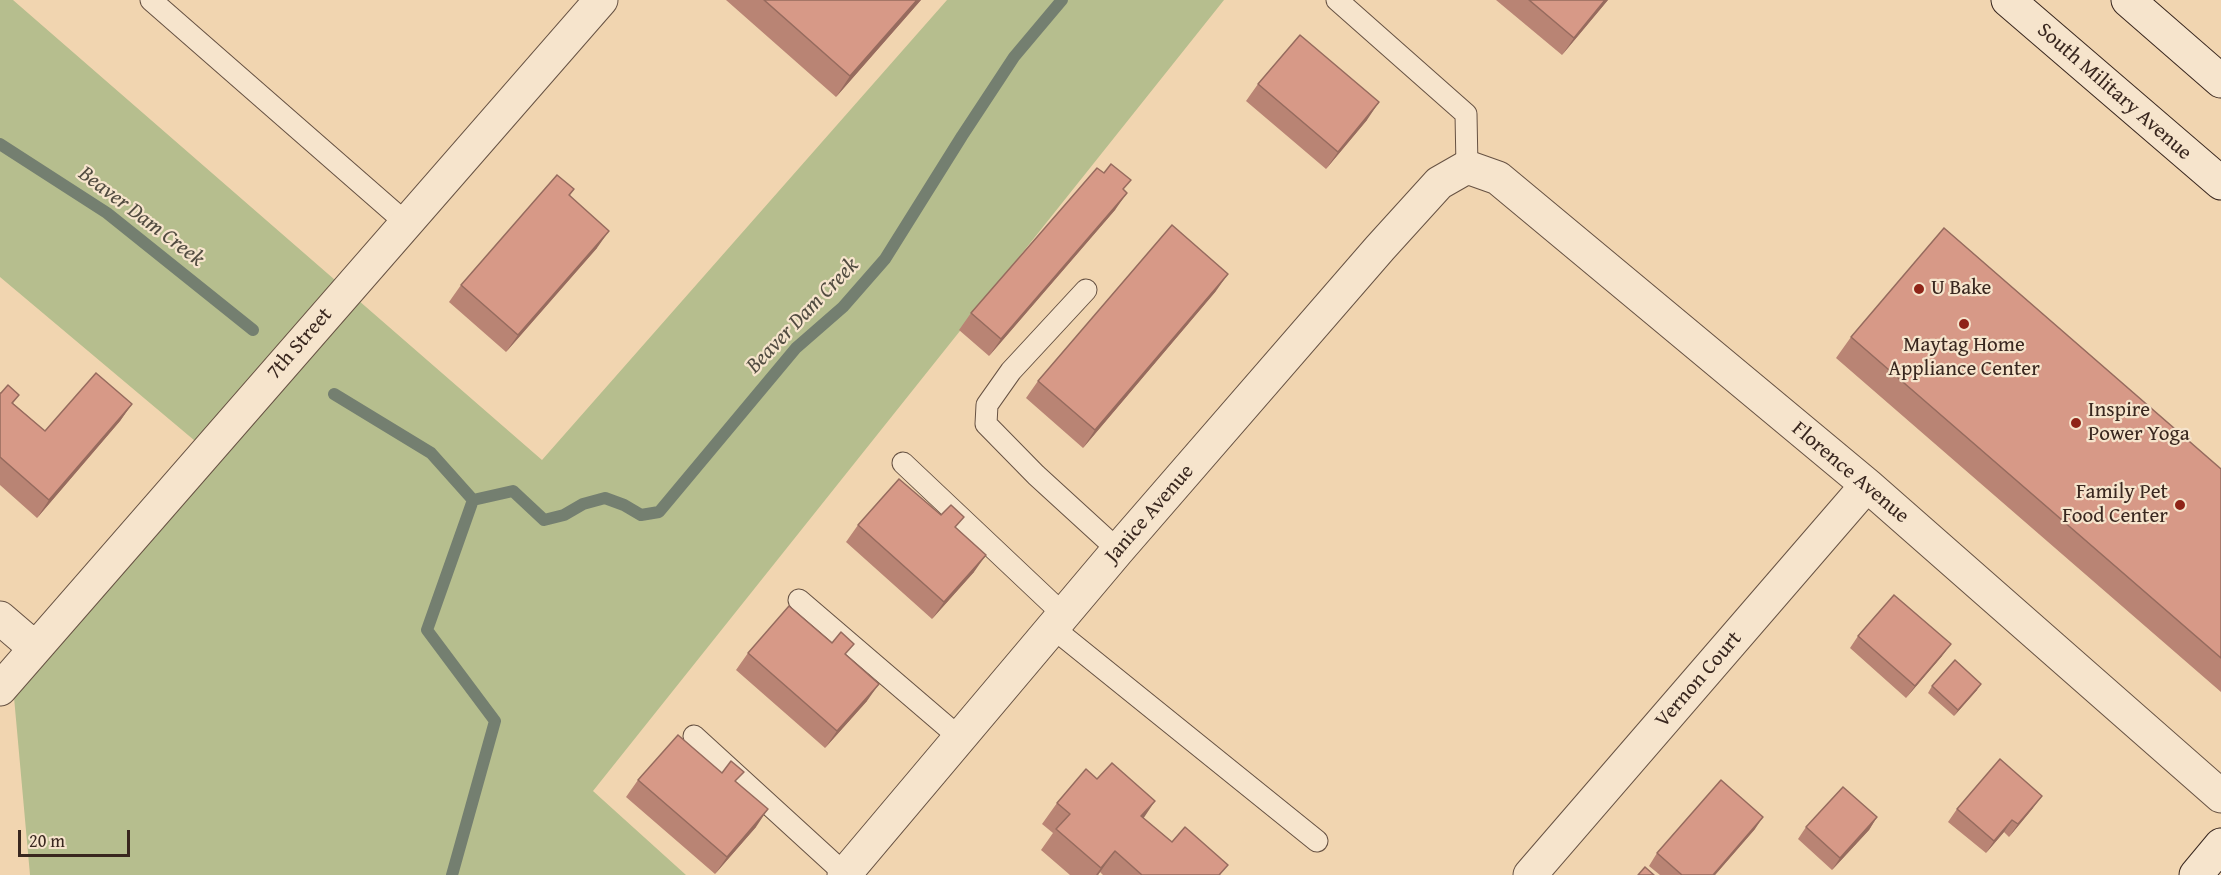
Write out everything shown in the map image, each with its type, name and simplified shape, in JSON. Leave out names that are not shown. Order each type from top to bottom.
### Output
[{"type":"street","name":"7th Street","points":[[0,689],[601,0]]},
{"type":"street","name":"South Military Avenue","points":[[2008,0],[2221,183]]},
{"type":"street","points":[[2128,0],[2221,81]]},
{"type":"street","name":"Florence Avenue","points":[[1467,167],[1498,178],[1867,485],[2221,796]]},
{"type":"street","name":"Janice Avenue","points":[[844,875],[1118,550],[1439,183],[1467,167]]},
{"type":"street","name":"Vernon Court","points":[[1530,875],[1867,485]]},
{"type":"street","points":[[0,618],[35,648]]},
{"type":"street","points":[[2196,875],[2221,845]]},
{"type":"lane","points":[[150,0],[406,222]]},
{"type":"lane","points":[[1336,0],[1466,114],[1467,167]]},
{"type":"lane","points":[[1086,290],[1011,371],[987,405],[986,424],[1036,476],[1118,550]]},
{"type":"lane","points":[[903,463],[1059,622],[1317,841]]},
{"type":"lane","points":[[799,600],[960,738]]},
{"type":"lane","points":[[694,736],[844,875]]},
{"type":"green space","points":[[0,0],[13,0],[542,460],[947,0],[1224,0],[593,791],[686,875],[30,875],[12,675],[207,451],[0,277]]},
{"type":"building","points":[[764,0],[917,0],[850,76]]},
{"type":"building","points":[[1529,0],[1605,0],[1574,38]]},
{"type":"building","points":[[1300,35],[1379,102],[1338,152],[1258,84]]},
{"type":"building","points":[[1111,164],[1131,180],[1123,189],[1127,193],[1001,339],[971,313],[1097,168],[1104,173]]},
{"type":"building","points":[[557,175],[574,189],[569,195],[609,231],[518,335],[461,285]]},
{"type":"building","points":[[1172,225],[1228,274],[1095,430],[1038,381]]},
{"type":"building","points":[[1944,228],[2221,469],[2221,658],[1851,337]]},
{"type":"building","points":[[96,373],[132,404],[49,500],[0,457],[0,393],[8,385],[19,395],[12,403],[45,431]]},
{"type":"building","points":[[899,479],[941,515],[951,505],[964,517],[955,527],[986,555],[944,602],[858,525]]},
{"type":"building","points":[[1894,595],[1951,644],[1915,686],[1858,636]]},
{"type":"building","points":[[789,606],[832,643],[841,632],[854,644],[845,654],[879,684],[837,731],[748,653]]},
{"type":"building","points":[[1955,660],[1981,684],[1958,710],[1932,686]]},
{"type":"building","points":[[678,735],[722,773],[731,761],[744,772],[735,781],[768,809],[727,857],[638,780]]},
{"type":"building","points":[[2000,759],[2042,796],[2018,824],[2012,820],[1994,841],[1957,809]]},
{"type":"building","points":[[1112,763],[1155,801],[1141,816],[1172,842],[1185,827],[1228,865],[1219,875],[1142,875],[1115,851],[1101,868],[1056,829],[1070,814],[1057,803],[1086,769],[1097,779]]},
{"type":"building","points":[[1721,780],[1763,817],[1713,875],[1682,875],[1657,853]]},
{"type":"building","points":[[1843,787],[1877,817],[1840,858],[1806,827]]},
{"type":"building","points":[[1645,867],[1654,875],[1638,875]]},
{"type":"waterway","name":"Beaver Dam Creek","points":[[334,394],[431,453],[473,500],[513,491],[544,520],[564,515],[583,504],[605,498],[641,515],[659,512],[796,348],[843,307],[885,259],[1014,57],[1062,0]]},
{"type":"waterway","name":"Beaver Dam Creek","points":[[0,144],[107,213],[253,330]]},
{"type":"waterway","name":"Beaver Dam Creek","points":[[452,875],[495,721],[427,630],[473,500]]},
{"type":"place","name":"U Bake","points":[[1919,289]]},
{"type":"place","name":"Maytag Home Appliance Center","points":[[1964,324]]},
{"type":"place","name":"Inspire Power Yoga","points":[[2076,423]]},
{"type":"place","name":"Family Pet Food Center","points":[[2180,505]]}]
